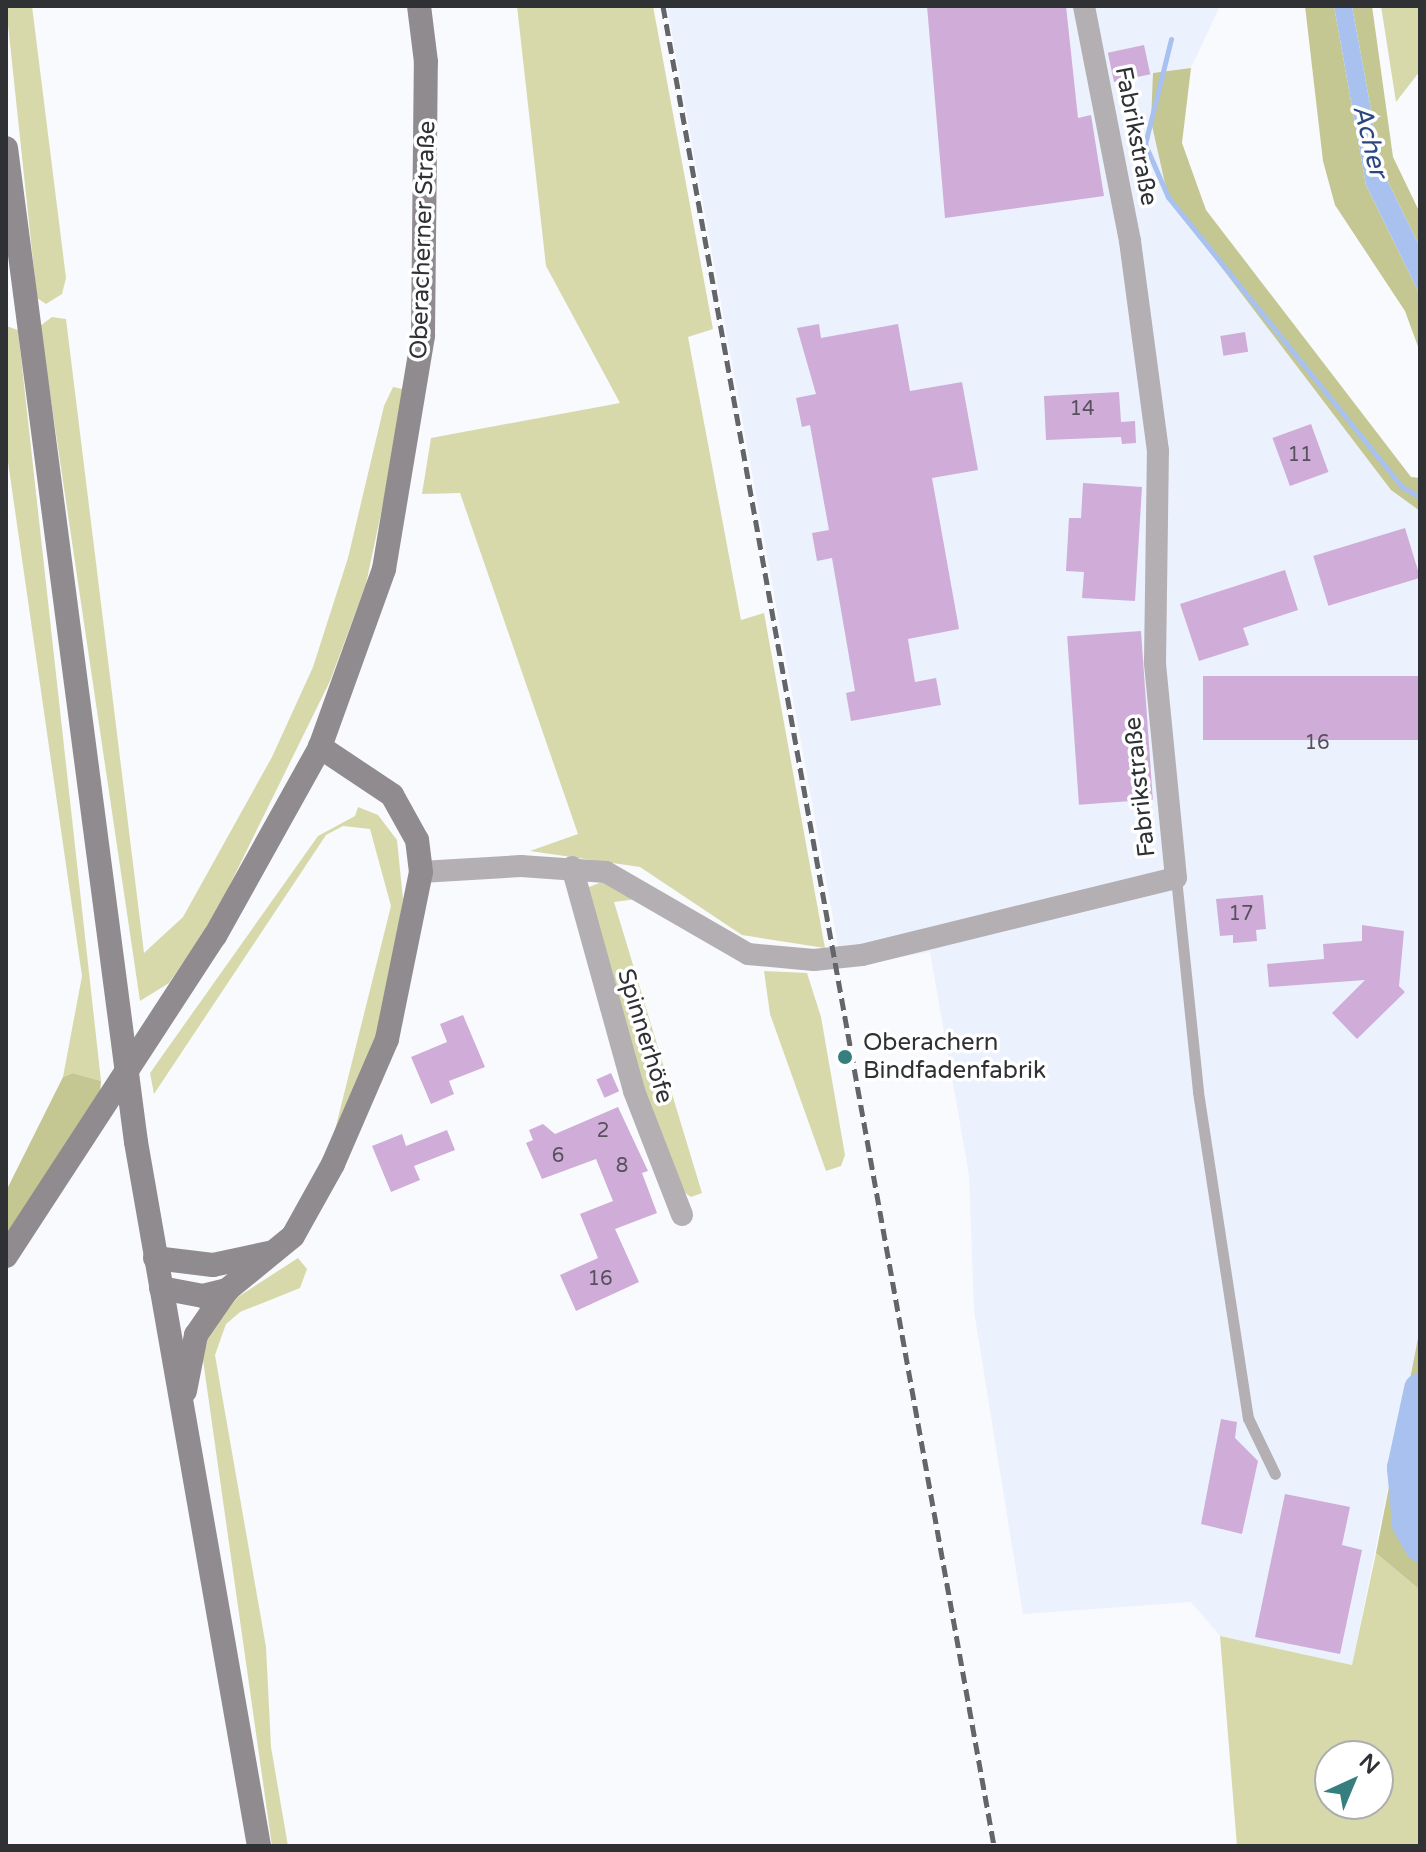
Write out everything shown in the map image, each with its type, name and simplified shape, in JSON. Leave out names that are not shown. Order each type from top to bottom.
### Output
[{"type":"main road","name":"Oberacherner Straße","points":[[6,1256],[215,936],[320,747],[384,569],[423,335],[426,62],[419,6]]},
{"type":"main road","points":[[6,148],[136,1142],[259,1846]]},
{"type":"main road","points":[[182,1406],[196,1335],[227,1290],[293,1236],[333,1164],[387,1039],[421,872],[410,818],[392,795],[320,747]]},
{"type":"main road","points":[[155,1258],[213,1265],[273,1252]]},
{"type":"main road","points":[[161,1288],[203,1296],[227,1290]]},
{"type":"street","name":"Fabrikstraße","points":[[421,872],[572,867],[606,872],[748,954],[814,960],[862,955],[1176,878],[1155,662],[1158,451],[1130,241],[1084,6]]},
{"type":"street","name":"Spinnerhöfe","points":[[572,867],[639,1104],[682,1215]]},
{"type":"lane","points":[[1176,878],[1198,1092],[1248,1418],[1275,1474]]},
{"type":"shaded area","points":[[667,6],[1220,6],[1191,68],[1153,74],[1168,197],[1391,490],[1420,511],[1420,1328],[1352,1665],[1220,1636],[1191,1602],[1023,1614],[974,1311],[969,1175],[930,952],[842,967]]},
{"type":"green space","points":[[6,6],[32,6],[66,278],[62,294],[46,304],[37,298]]},
{"type":"green space","points":[[517,6],[653,6],[713,329],[688,337],[741,620],[764,613],[825,948],[742,935],[640,867],[530,851],[578,834],[460,493],[422,494],[431,438],[620,403],[546,266]]},
{"type":"green space","points":[[1305,6],[1334,6],[1366,185],[1420,295],[1420,352],[1405,311],[1335,205],[1323,161]]},
{"type":"green space","points":[[1352,6],[1372,6],[1393,157],[1420,213],[1420,247],[1382,170]]},
{"type":"green space","points":[[1381,6],[1420,6],[1420,71],[1396,102]]},
{"type":"green space","points":[[1191,68],[1182,143],[1206,210],[1411,477],[1420,478],[1420,511],[1391,490],[1168,197],[1151,121],[1153,73]]},
{"type":"green space","points":[[52,317],[66,319],[144,953],[183,917],[272,757],[313,667],[348,558],[384,406],[393,387],[407,390],[366,584],[330,681],[213,919],[169,983],[140,1001],[40,326]]},
{"type":"green space","points":[[6,326],[18,330],[101,1081],[73,1073],[63,1077],[82,976],[6,448]]},
{"type":"green space","points":[[358,807],[378,815],[397,840],[403,899],[384,1016],[331,1146],[391,906],[370,829],[343,826],[326,835],[154,1094],[150,1073],[318,836],[355,816]]},
{"type":"green space","points":[[602,882],[637,899],[614,902],[702,1193],[691,1197],[670,1182],[587,899],[589,887]]},
{"type":"green space","points":[[764,971],[807,973],[821,1017],[845,1155],[841,1166],[826,1171],[770,1014]]},
{"type":"green space","points":[[73,1073],[101,1081],[100,1093],[6,1235],[6,1191],[63,1077]]},
{"type":"green space","points":[[298,1258],[307,1269],[300,1288],[240,1312],[226,1324],[215,1355],[266,1647],[271,1747],[288,1846],[272,1846],[202,1353],[206,1334],[224,1306]]},
{"type":"green space","points":[[1420,1328],[1420,1590],[1376,1553]]},
{"type":"green space","points":[[1376,1553],[1420,1590],[1420,1846],[1237,1846],[1220,1636],[1352,1665]]},
{"type":"water","points":[[1334,6],[1352,6],[1382,170],[1420,247],[1420,295],[1366,185]]},
{"type":"building","points":[[927,6],[1066,6],[1078,118],[1091,115],[1104,196],[945,218]]},
{"type":"building","points":[[1144,45],[1150,74],[1114,82],[1108,53]]},
{"type":"building","points":[[819,324],[821,338],[898,324],[910,391],[962,382],[978,470],[932,478],[959,629],[908,639],[915,682],[936,678],[941,705],[851,721],[846,693],[855,691],[832,558],[817,561],[812,533],[829,530],[810,425],[802,427],[796,398],[816,394],[797,328]]},
{"type":"building","points":[[1245,332],[1248,352],[1223,356],[1220,336]]},
{"type":"building","points":[[1119,392],[1121,422],[1135,421],[1136,443],[1122,444],[1121,437],[1046,440],[1044,396]]},
{"type":"building","points":[[1311,424],[1328,472],[1290,486],[1272,438]]},
{"type":"building","points":[[1083,483],[1142,487],[1135,601],[1082,598],[1084,572],[1066,571],[1069,518],[1081,518]]},
{"type":"building","points":[[1405,528],[1420,578],[1328,606],[1313,556]]},
{"type":"building","points":[[1285,570],[1298,610],[1243,628],[1249,645],[1199,661],[1180,604]]},
{"type":"building","points":[[1141,631],[1153,800],[1079,805],[1067,636]]},
{"type":"building","points":[[1203,676],[1420,676],[1420,740],[1203,740]]},
{"type":"building","points":[[1263,895],[1266,929],[1256,930],[1257,941],[1233,943],[1233,935],[1220,936],[1216,899]]},
{"type":"building","points":[[1362,925],[1404,931],[1399,986],[1405,992],[1357,1039],[1332,1013],[1365,980],[1269,987],[1267,964],[1324,959],[1323,944],[1362,941]]},
{"type":"building","points":[[463,1015],[485,1067],[449,1081],[454,1094],[431,1104],[411,1057],[447,1042],[440,1024]]},
{"type":"building","points":[[611,1073],[619,1091],[605,1098],[596,1080]]},
{"type":"building","points":[[618,1107],[648,1171],[642,1173],[657,1213],[615,1229],[639,1282],[576,1311],[560,1275],[598,1258],[580,1214],[613,1201],[596,1159],[542,1179],[526,1143],[533,1140],[529,1130],[543,1124],[555,1134]]},
{"type":"building","points":[[447,1130],[455,1150],[414,1166],[420,1180],[391,1192],[372,1146],[402,1134],[406,1146]]},
{"type":"building","points":[[1221,1419],[1237,1422],[1235,1438],[1258,1461],[1242,1534],[1201,1524]]},
{"type":"building","points":[[1285,1494],[1350,1507],[1342,1545],[1362,1550],[1340,1654],[1255,1637]]},
{"type":"waterway","points":[[1171,39],[1145,144],[1168,197],[1402,487],[1420,497]]},
{"type":"waterway","name":"Acher","points":[[1420,1389],[1403,1468],[1408,1524],[1420,1546]]},
{"type":"railway","points":[[663,6],[994,1846]]},
{"type":"place","name":"Oberachern Bindfadenfabrik","points":[[845,1057]]}]
